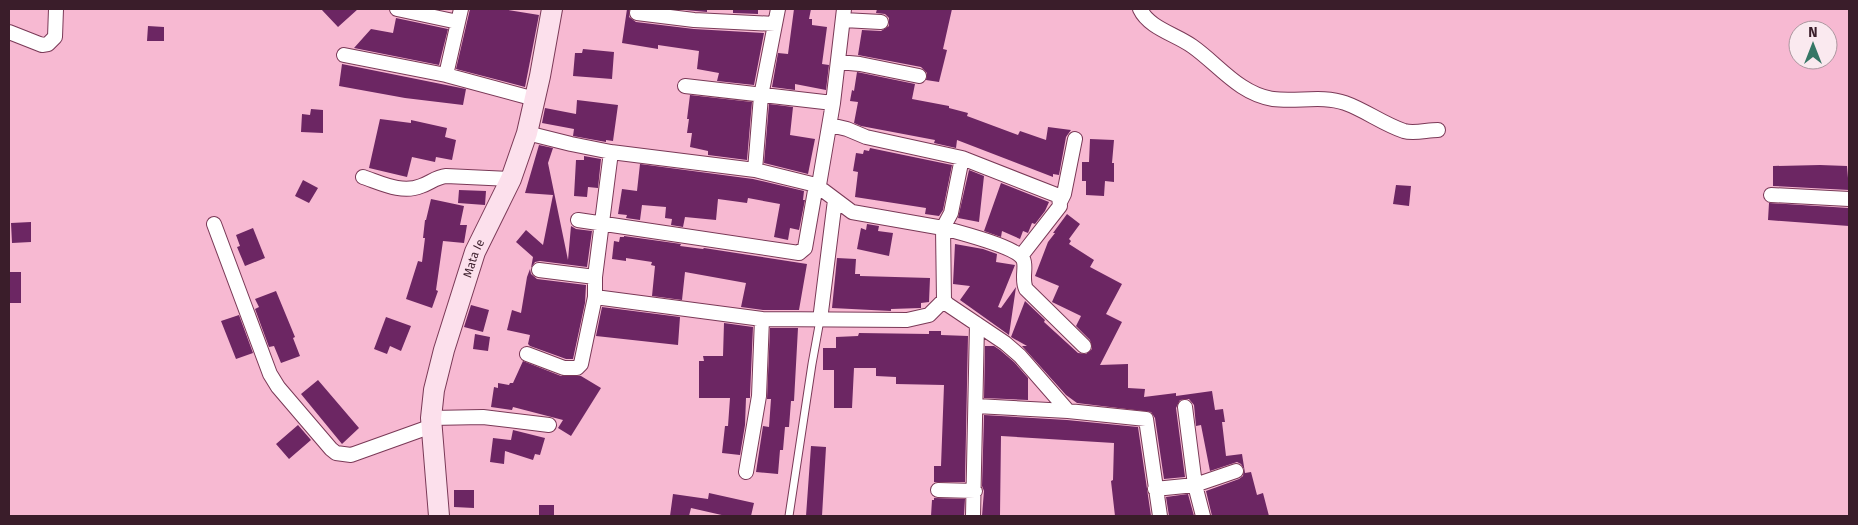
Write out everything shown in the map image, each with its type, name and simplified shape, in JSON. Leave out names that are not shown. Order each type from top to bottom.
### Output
[{"type":"street","points":[[9,32],[42,45],[48,44],[55,37],[56,9]]},
{"type":"street","points":[[397,9],[459,15],[446,75]]},
{"type":"street","name":"Mata Ie","points":[[439,516],[432,422],[434,390],[444,350],[475,252],[511,179],[526,133],[535,99],[552,9]]},
{"type":"street","points":[[755,170],[761,96],[778,9]]},
{"type":"street","points":[[1140,9],[1143,14],[1162,30],[1192,45],[1238,84],[1254,92],[1272,99],[1334,100],[1346,103],[1404,131],[1438,130]]},
{"type":"street","points":[[637,13],[694,20],[775,24]]},
{"type":"street","points":[[812,320],[833,103],[845,17],[881,22]]},
{"type":"street","points":[[344,55],[446,75],[535,99]]},
{"type":"street","points":[[840,63],[860,64],[919,76]]},
{"type":"street","points":[[685,86],[833,103]]},
{"type":"street","points":[[831,126],[848,129],[866,137],[962,158],[1059,196],[1060,202]]},
{"type":"street","points":[[526,133],[611,152],[755,170],[824,190],[852,212],[943,228],[1010,250],[1021,256],[1024,261],[1023,282],[1026,289],[1084,346]]},
{"type":"street","points":[[1021,256],[1060,206],[1075,139]]},
{"type":"street","points":[[526,354],[564,368],[577,368],[581,364],[595,297],[595,277],[611,152]]},
{"type":"street","points":[[595,297],[762,319],[907,325],[929,315],[944,300],[943,228],[951,213],[962,158]]},
{"type":"street","points":[[363,177],[400,189],[420,187],[440,176],[511,179]]},
{"type":"street","points":[[578,220],[799,253],[805,248],[824,190]]},
{"type":"street","points":[[1771,195],[1849,199]]},
{"type":"street","points":[[214,224],[270,374],[278,387],[336,453],[350,455],[432,422],[483,417],[548,425]]},
{"type":"street","points":[[540,270],[595,277]]},
{"type":"street","points":[[944,300],[1005,343],[1020,356],[1068,411]]},
{"type":"street","points":[[746,472],[756,418],[762,319]]},
{"type":"street","points":[[973,516],[977,324]]},
{"type":"street","points":[[976,406],[1068,411],[1146,419],[1160,516]]},
{"type":"street","points":[[1185,407],[1195,485],[1203,516]]},
{"type":"street","points":[[1155,489],[1195,485],[1236,471]]},
{"type":"street","points":[[938,490],[975,491]]},
{"type":"lane","points":[[789,516],[812,364],[812,320]]},
{"type":"building","points":[[321,9],[358,9],[338,27]]},
{"type":"building","points":[[470,9],[502,9],[539,15],[525,87],[456,69]]},
{"type":"building","points":[[627,9],[630,9],[629,17],[636,22],[694,29],[764,33],[754,85],[717,81],[719,73],[697,69],[699,51],[658,45],[658,49],[622,43]]},
{"type":"building","points":[[674,9],[707,9],[707,12]]},
{"type":"building","points":[[733,9],[758,9],[758,14],[733,13]]},
{"type":"building","points":[[794,9],[811,9],[809,19],[812,19],[812,25],[827,27],[822,64],[829,65],[826,90],[795,84],[795,90],[772,87],[778,53],[788,54]]},
{"type":"building","points":[[877,9],[952,9],[943,49],[947,50],[939,82],[926,80],[927,73],[921,67],[858,55],[862,30],[881,31],[889,26],[889,18],[885,14],[876,13]]},
{"type":"building","points":[[396,18],[448,29],[439,65],[354,48],[371,29],[393,33]]},
{"type":"building","points":[[148,26],[164,27],[164,41],[147,41]]},
{"type":"building","points":[[583,49],[614,52],[612,79],[573,76],[575,53],[582,53]]},
{"type":"building","points":[[342,64],[466,89],[463,105],[405,98],[339,86]]},
{"type":"building","points":[[857,72],[915,84],[912,99],[949,106],[949,108],[968,113],[967,116],[1018,135],[1020,131],[1046,140],[1048,127],[1071,130],[1066,137],[1059,175],[1053,174],[1053,177],[957,140],[956,148],[934,143],[935,140],[854,123],[858,102],[850,101],[852,90],[854,91]]},
{"type":"building","points":[[690,95],[752,102],[747,160],[708,155],[708,151],[690,147],[692,133],[687,133],[689,119],[687,119]]},
{"type":"building","points":[[577,100],[618,105],[613,141],[606,140],[606,142],[573,136],[574,129],[542,123],[545,108],[576,114]]},
{"type":"building","points":[[769,104],[793,107],[790,135],[815,139],[808,174],[764,163]]},
{"type":"building","points":[[311,109],[323,110],[323,133],[301,132],[302,114],[310,115]]},
{"type":"building","points":[[380,119],[411,123],[411,120],[447,128],[445,137],[456,140],[452,160],[436,157],[435,162],[412,157],[407,177],[369,168]]},
{"type":"building","points":[[1090,139],[1114,140],[1112,163],[1114,163],[1114,182],[1105,181],[1104,196],[1086,195],[1086,181],[1082,181],[1082,162],[1089,162]]},
{"type":"building","points":[[539,145],[553,148],[548,163],[568,260],[571,226],[576,229],[592,231],[587,267],[540,261],[535,262],[531,268],[533,257],[516,242],[526,230],[543,245],[553,195],[525,193]]},
{"type":"building","points":[[870,148],[952,165],[943,210],[939,216],[925,214],[926,208],[855,197],[858,172],[853,171],[856,153],[863,154],[864,150],[869,151]]},
{"type":"building","points":[[584,156],[601,159],[598,188],[588,187],[587,197],[574,196],[576,160],[584,160]]},
{"type":"building","points":[[640,164],[753,179],[804,191],[803,200],[805,200],[799,230],[790,228],[788,240],[774,237],[780,204],[748,198],[747,203],[718,199],[716,220],[685,217],[683,227],[671,225],[672,219],[665,218],[666,207],[642,205],[640,220],[626,218],[627,215],[618,214],[622,189],[637,191]]},
{"type":"building","points":[[1773,166],[1847,166],[1849,190],[1773,186]]},
{"type":"building","points":[[969,170],[984,176],[979,222],[958,218]]},
{"type":"building","points":[[303,180],[318,188],[309,203],[295,196]]},
{"type":"building","points":[[1001,183],[1049,202],[1035,224],[1032,223],[1028,233],[1023,231],[1020,239],[1002,231],[1001,237],[984,231]]},
{"type":"building","points":[[1396,185],[1411,186],[1409,206],[1393,204]]},
{"type":"building","points":[[459,190],[486,191],[485,205],[458,203]]},
{"type":"building","points":[[431,199],[464,206],[460,225],[467,225],[464,243],[443,241],[436,290],[438,291],[432,308],[406,299],[418,261],[422,262],[425,220]]},
{"type":"building","points":[[1769,203],[1849,208],[1849,226],[1768,220]]},
{"type":"building","points":[[1067,214],[1080,224],[1069,239],[1071,241],[1069,244],[1094,260],[1090,267],[1122,284],[1106,314],[1122,322],[1100,365],[1128,364],[1128,388],[1145,389],[1144,397],[1176,393],[1176,396],[1212,391],[1215,410],[1223,409],[1225,422],[1222,422],[1226,456],[1242,454],[1245,473],[1251,472],[1257,495],[1263,493],[1269,516],[1212,516],[1206,491],[1239,479],[1243,476],[1244,469],[1237,462],[1210,471],[1201,425],[1196,426],[1194,405],[1189,399],[1180,400],[1176,408],[1185,477],[1164,479],[1155,418],[1151,412],[1077,403],[1066,395],[1022,346],[1027,346],[1011,337],[1025,301],[1045,320],[1044,322],[1078,353],[1086,354],[1092,349],[1090,340],[1076,326],[1081,316],[1052,302],[1059,286],[1035,276],[1048,242]]},
{"type":"building","points":[[31,222],[31,242],[12,243],[11,223]]},
{"type":"building","points":[[867,224],[879,226],[878,231],[893,233],[889,256],[857,249],[861,228],[866,230]]},
{"type":"building","points":[[253,228],[265,258],[245,266],[237,247],[240,246],[236,235]]},
{"type":"building","points":[[624,236],[807,264],[799,310],[763,310],[741,307],[746,283],[685,272],[682,300],[652,296],[655,266],[651,265],[652,262],[626,258],[626,261],[612,259],[614,241],[619,242],[620,237]]},
{"type":"building","points":[[955,244],[983,249],[997,254],[996,262],[1015,265],[998,307],[1001,308],[1016,287],[1009,335],[960,300],[970,286],[953,284]]},
{"type":"building","points":[[837,258],[856,259],[855,274],[860,274],[860,276],[930,278],[929,302],[921,303],[921,308],[891,309],[891,311],[832,308]]},
{"type":"building","points":[[530,269],[531,274],[537,279],[586,285],[585,303],[573,359],[566,359],[530,346],[528,344],[530,335],[507,330],[512,310],[521,313]]},
{"type":"building","points":[[9,272],[21,272],[21,303],[9,303]]},
{"type":"building","points":[[276,291],[295,337],[293,338],[300,356],[281,363],[274,346],[269,347],[255,309],[259,307],[255,299]]},
{"type":"building","points":[[471,305],[489,310],[483,332],[464,327]]},
{"type":"building","points":[[602,307],[680,317],[678,345],[596,336]]},
{"type":"building","points":[[239,315],[253,353],[236,359],[221,321]]},
{"type":"building","points":[[386,317],[411,326],[401,351],[390,346],[387,354],[374,349]]},
{"type":"building","points":[[724,323],[753,327],[750,398],[746,398],[745,425],[740,455],[722,453],[725,426],[728,426],[730,398],[699,398],[699,361],[704,361],[703,356],[723,356]]},
{"type":"building","points":[[770,328],[798,328],[794,401],[791,401],[789,427],[785,427],[783,450],[780,450],[778,474],[756,472],[763,426],[769,427],[771,399],[767,399]]},
{"type":"building","points":[[929,331],[941,331],[941,335],[968,336],[965,482],[934,482],[934,466],[941,466],[944,385],[896,384],[896,377],[876,376],[876,368],[854,368],[852,408],[834,408],[834,370],[823,370],[823,348],[836,348],[836,337],[858,336],[859,333],[929,334]]},
{"type":"building","points":[[475,334],[490,337],[488,351],[473,349]]},
{"type":"building","points":[[985,346],[994,346],[1000,350],[1028,378],[1028,400],[984,398]]},
{"type":"building","points":[[523,361],[561,376],[581,376],[601,388],[571,436],[558,428],[563,420],[513,407],[512,410],[491,407],[494,387],[498,388],[498,383],[509,385],[513,383]]},
{"type":"building","points":[[318,380],[359,428],[342,444],[301,394]]},
{"type":"building","points":[[984,415],[1138,427],[1151,516],[1115,516],[1111,481],[1113,480],[1114,443],[1001,436],[1000,516],[982,516],[984,491],[982,486]]},
{"type":"building","points":[[298,425],[311,440],[289,459],[276,444]]},
{"type":"building","points":[[513,430],[545,438],[540,455],[535,454],[533,460],[505,451],[504,464],[490,462],[493,438],[511,440]]},
{"type":"building","points":[[811,446],[826,447],[822,516],[806,516]]},
{"type":"building","points":[[454,490],[474,490],[474,508],[454,507]]},
{"type":"building","points":[[709,493],[754,503],[751,516],[726,516],[691,508],[689,516],[670,516],[673,494],[708,499]]},
{"type":"building","points":[[1188,494],[1194,516],[1169,516],[1166,497]]},
{"type":"building","points":[[934,498],[965,499],[964,516],[931,516],[932,500]]},
{"type":"building","points":[[539,505],[554,505],[554,516],[539,516]]}]
